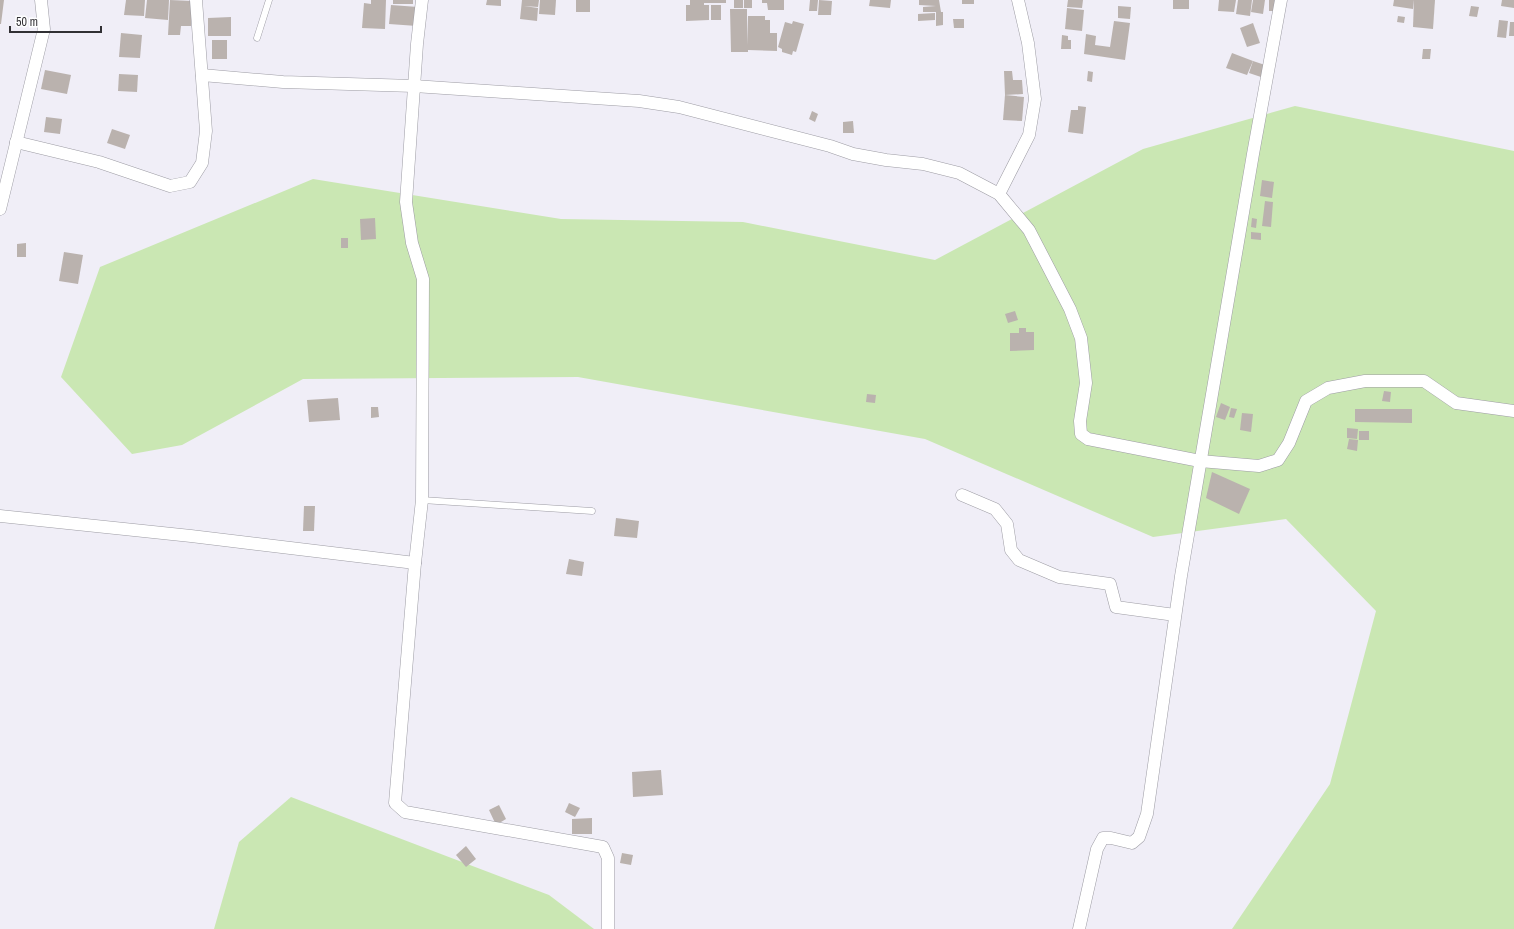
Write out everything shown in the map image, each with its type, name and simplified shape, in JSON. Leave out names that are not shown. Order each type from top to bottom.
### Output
[{"type":"street","points":[[0,209],[44,29],[41,0]]},
{"type":"street","points":[[16,142],[99,162],[170,186],[190,182],[202,163],[206,131],[196,0]]},
{"type":"street","points":[[422,0],[406,202],[412,243],[423,279],[422,500],[415,563],[395,803],[405,812],[603,847],[608,858],[608,929]]},
{"type":"street","points":[[999,194],[1028,135],[1035,99],[1028,43],[1018,0]]},
{"type":"street","points":[[1079,929],[1097,849],[1103,838],[1111,838],[1132,843],[1139,837],[1147,814],[1175,615],[1200,461],[1281,0]]},
{"type":"street","points":[[202,75],[283,82],[414,86],[639,100],[679,107],[830,146],[853,154],[886,160],[923,164],[959,173],[999,194],[1029,230],[1070,309],[1081,338],[1086,383],[1080,421],[1081,434],[1088,439],[1200,461],[1259,466],[1278,460],[1289,443],[1306,401],[1328,388],[1365,381],[1424,381],[1456,403],[1514,411]]},
{"type":"street","points":[[962,495],[995,509],[1007,524],[1011,550],[1019,560],[1059,577],[1110,584],[1116,607],[1175,615]]},
{"type":"street","points":[[0,516],[191,536],[415,563]]},
{"type":"lane","points":[[257,38],[269,0]]},
{"type":"lane","points":[[422,500],[592,511]]},
{"type":"green space","points":[[1295,106],[1514,151],[1514,929],[1232,929],[1330,784],[1376,611],[1286,519],[1153,537],[925,439],[578,377],[303,379],[182,445],[132,454],[61,377],[100,267],[313,179],[561,219],[743,222],[935,260],[1143,149]]},
{"type":"green space","points":[[291,797],[549,895],[594,929],[214,929],[239,842]]},
{"type":"building","points":[[0,0],[4,0],[1,24],[0,24]]},
{"type":"building","points":[[126,0],[145,0],[144,16],[124,15]]},
{"type":"building","points":[[147,0],[169,0],[168,20],[145,18]]},
{"type":"building","points":[[170,0],[192,1],[191,26],[181,26],[180,35],[168,35]]},
{"type":"building","points":[[371,0],[386,0],[385,29],[362,28],[364,3],[371,4]]},
{"type":"building","points":[[393,0],[413,0],[413,4],[393,4]]},
{"type":"building","points":[[487,0],[501,0],[501,6],[486,5]]},
{"type":"building","points":[[522,0],[539,0],[538,7],[524,6],[538,8],[537,21],[520,19]]},
{"type":"building","points":[[540,0],[556,0],[555,15],[539,14]]},
{"type":"building","points":[[576,0],[590,0],[590,12],[576,12]]},
{"type":"building","points":[[690,0],[726,0],[726,3],[704,3],[704,5],[709,5],[709,20],[686,21],[686,5],[690,5]]},
{"type":"building","points":[[734,0],[743,0],[743,8],[734,8]]},
{"type":"building","points":[[744,0],[752,0],[752,8],[744,8]]},
{"type":"building","points":[[762,0],[784,0],[784,10],[768,10],[767,3],[762,3]]},
{"type":"building","points":[[810,0],[818,0],[817,11],[809,11]]},
{"type":"building","points":[[819,0],[832,1],[831,15],[818,15]]},
{"type":"building","points":[[870,0],[891,0],[890,8],[869,6]]},
{"type":"building","points":[[919,0],[939,0],[941,12],[923,12],[923,7],[936,6],[919,5]]},
{"type":"building","points":[[962,0],[974,0],[974,4],[962,4]]},
{"type":"building","points":[[1068,0],[1083,0],[1082,8],[1067,7]]},
{"type":"building","points":[[1173,0],[1189,0],[1189,9],[1173,9]]},
{"type":"building","points":[[1219,0],[1236,0],[1234,12],[1218,11]]},
{"type":"building","points":[[1238,0],[1252,0],[1250,16],[1236,14]]},
{"type":"building","points":[[1253,0],[1265,0],[1263,14],[1251,12]]},
{"type":"building","points":[[1269,0],[1276,0],[1276,11],[1269,11]]},
{"type":"building","points":[[1394,0],[1414,0],[1413,9],[1393,6]]},
{"type":"building","points":[[1414,0],[1435,0],[1433,29],[1413,27]]},
{"type":"building","points":[[1502,0],[1514,0],[1514,8],[1501,6]]},
{"type":"building","points":[[391,5],[418,7],[417,26],[389,24]]},
{"type":"building","points":[[711,5],[721,5],[721,20],[711,20]]},
{"type":"building","points":[[1118,6],[1131,7],[1130,19],[1118,18]]},
{"type":"building","points":[[1471,6],[1479,7],[1477,17],[1469,16]]},
{"type":"building","points":[[1067,8],[1084,10],[1082,31],[1065,29]]},
{"type":"building","points":[[730,9],[747,9],[747,45],[748,16],[765,16],[765,20],[770,20],[770,33],[777,33],[777,51],[748,50],[748,52],[731,52]]},
{"type":"building","points":[[936,12],[943,12],[943,25],[936,26]]},
{"type":"building","points":[[935,13],[935,20],[918,21],[918,14]]},
{"type":"building","points":[[1398,16],[1405,17],[1404,23],[1397,22]]},
{"type":"building","points":[[231,17],[231,36],[208,36],[208,18]]},
{"type":"building","points":[[953,19],[964,19],[964,28],[954,28]]},
{"type":"building","points":[[1499,20],[1508,21],[1506,38],[1497,37]]},
{"type":"building","points":[[793,21],[804,24],[796,52],[793,51],[792,55],[782,52],[782,49],[778,47],[785,22],[792,24]]},
{"type":"building","points":[[1114,21],[1130,23],[1125,60],[1084,54],[1086,34],[1096,36],[1095,45],[1110,47]]},
{"type":"building","points":[[1510,22],[1514,22],[1514,36],[1509,36]]},
{"type":"building","points":[[1253,23],[1260,43],[1247,47],[1240,28]]},
{"type":"building","points":[[121,33],[142,35],[140,58],[119,57]]},
{"type":"building","points":[[1062,35],[1068,36],[1068,40],[1071,40],[1071,49],[1061,49]]},
{"type":"building","points":[[212,40],[227,40],[227,59],[212,59]]},
{"type":"building","points":[[1423,49],[1431,49],[1430,59],[1422,59]]},
{"type":"building","points":[[1232,53],[1253,61],[1247,75],[1226,68]]},
{"type":"building","points":[[1253,61],[1265,65],[1261,77],[1249,73]]},
{"type":"building","points":[[45,70],[71,75],[67,94],[41,89]]},
{"type":"building","points":[[1004,71],[1012,71],[1013,80],[1022,80],[1023,94],[1005,95]]},
{"type":"building","points":[[1088,71],[1093,72],[1092,82],[1087,81]]},
{"type":"building","points":[[119,74],[138,75],[137,92],[118,91]]},
{"type":"building","points":[[1005,95],[1024,97],[1022,121],[1003,120]]},
{"type":"building","points":[[1078,106],[1086,107],[1083,134],[1068,132],[1071,110],[1078,110]]},
{"type":"building","points":[[812,111],[818,114],[815,122],[809,119]]},
{"type":"building","points":[[46,117],[62,119],[60,134],[44,132]]},
{"type":"building","points":[[853,121],[854,133],[843,133],[843,122]]},
{"type":"building","points":[[112,129],[130,135],[125,149],[107,143]]},
{"type":"building","points":[[1262,180],[1274,182],[1272,198],[1260,196]]},
{"type":"building","points":[[1265,201],[1273,202],[1271,227],[1262,226]]},
{"type":"building","points":[[375,218],[376,239],[361,240],[360,219]]},
{"type":"building","points":[[1252,218],[1257,219],[1256,228],[1251,227]]},
{"type":"building","points":[[1251,232],[1261,233],[1261,240],[1251,239]]},
{"type":"building","points":[[341,238],[348,238],[348,248],[341,248]]},
{"type":"building","points":[[26,243],[26,257],[17,257],[17,244]]},
{"type":"building","points":[[64,252],[83,255],[78,284],[59,281]]},
{"type":"building","points":[[1015,311],[1018,320],[1008,323],[1005,314]]},
{"type":"building","points":[[1019,328],[1026,328],[1026,332],[1034,332],[1034,350],[1010,351],[1010,333],[1019,333]]},
{"type":"building","points":[[1384,391],[1391,392],[1390,402],[1382,401]]},
{"type":"building","points":[[867,394],[876,395],[875,403],[866,402]]},
{"type":"building","points":[[338,398],[340,420],[309,422],[307,400]]},
{"type":"building","points":[[1221,403],[1230,407],[1225,420],[1216,417]]},
{"type":"building","points":[[371,407],[378,407],[379,417],[371,418]]},
{"type":"building","points":[[1231,408],[1237,409],[1234,418],[1229,417]]},
{"type":"building","points":[[1355,409],[1412,409],[1412,423],[1355,422]]},
{"type":"building","points":[[1242,413],[1253,414],[1251,432],[1240,430]]},
{"type":"building","points":[[1347,428],[1358,429],[1357,439],[1347,438]]},
{"type":"building","points":[[1359,431],[1369,431],[1369,440],[1359,440]]},
{"type":"building","points":[[1349,439],[1358,440],[1357,451],[1347,449]]},
{"type":"building","points":[[1212,472],[1250,489],[1239,514],[1206,498]]},
{"type":"building","points":[[304,506],[315,506],[314,531],[303,531]]},
{"type":"building","points":[[616,518],[639,521],[637,538],[614,536]]},
{"type":"building","points":[[569,559],[584,562],[582,576],[566,574]]},
{"type":"building","points":[[661,770],[663,795],[633,797],[632,772]]},
{"type":"building","points":[[569,803],[580,808],[575,817],[565,812]]},
{"type":"building","points":[[499,805],[506,819],[496,825],[489,810]]},
{"type":"building","points":[[592,818],[592,834],[572,834],[572,819]]},
{"type":"building","points":[[466,846],[476,859],[466,867],[456,855]]},
{"type":"building","points":[[622,853],[633,855],[631,865],[620,863]]}]
